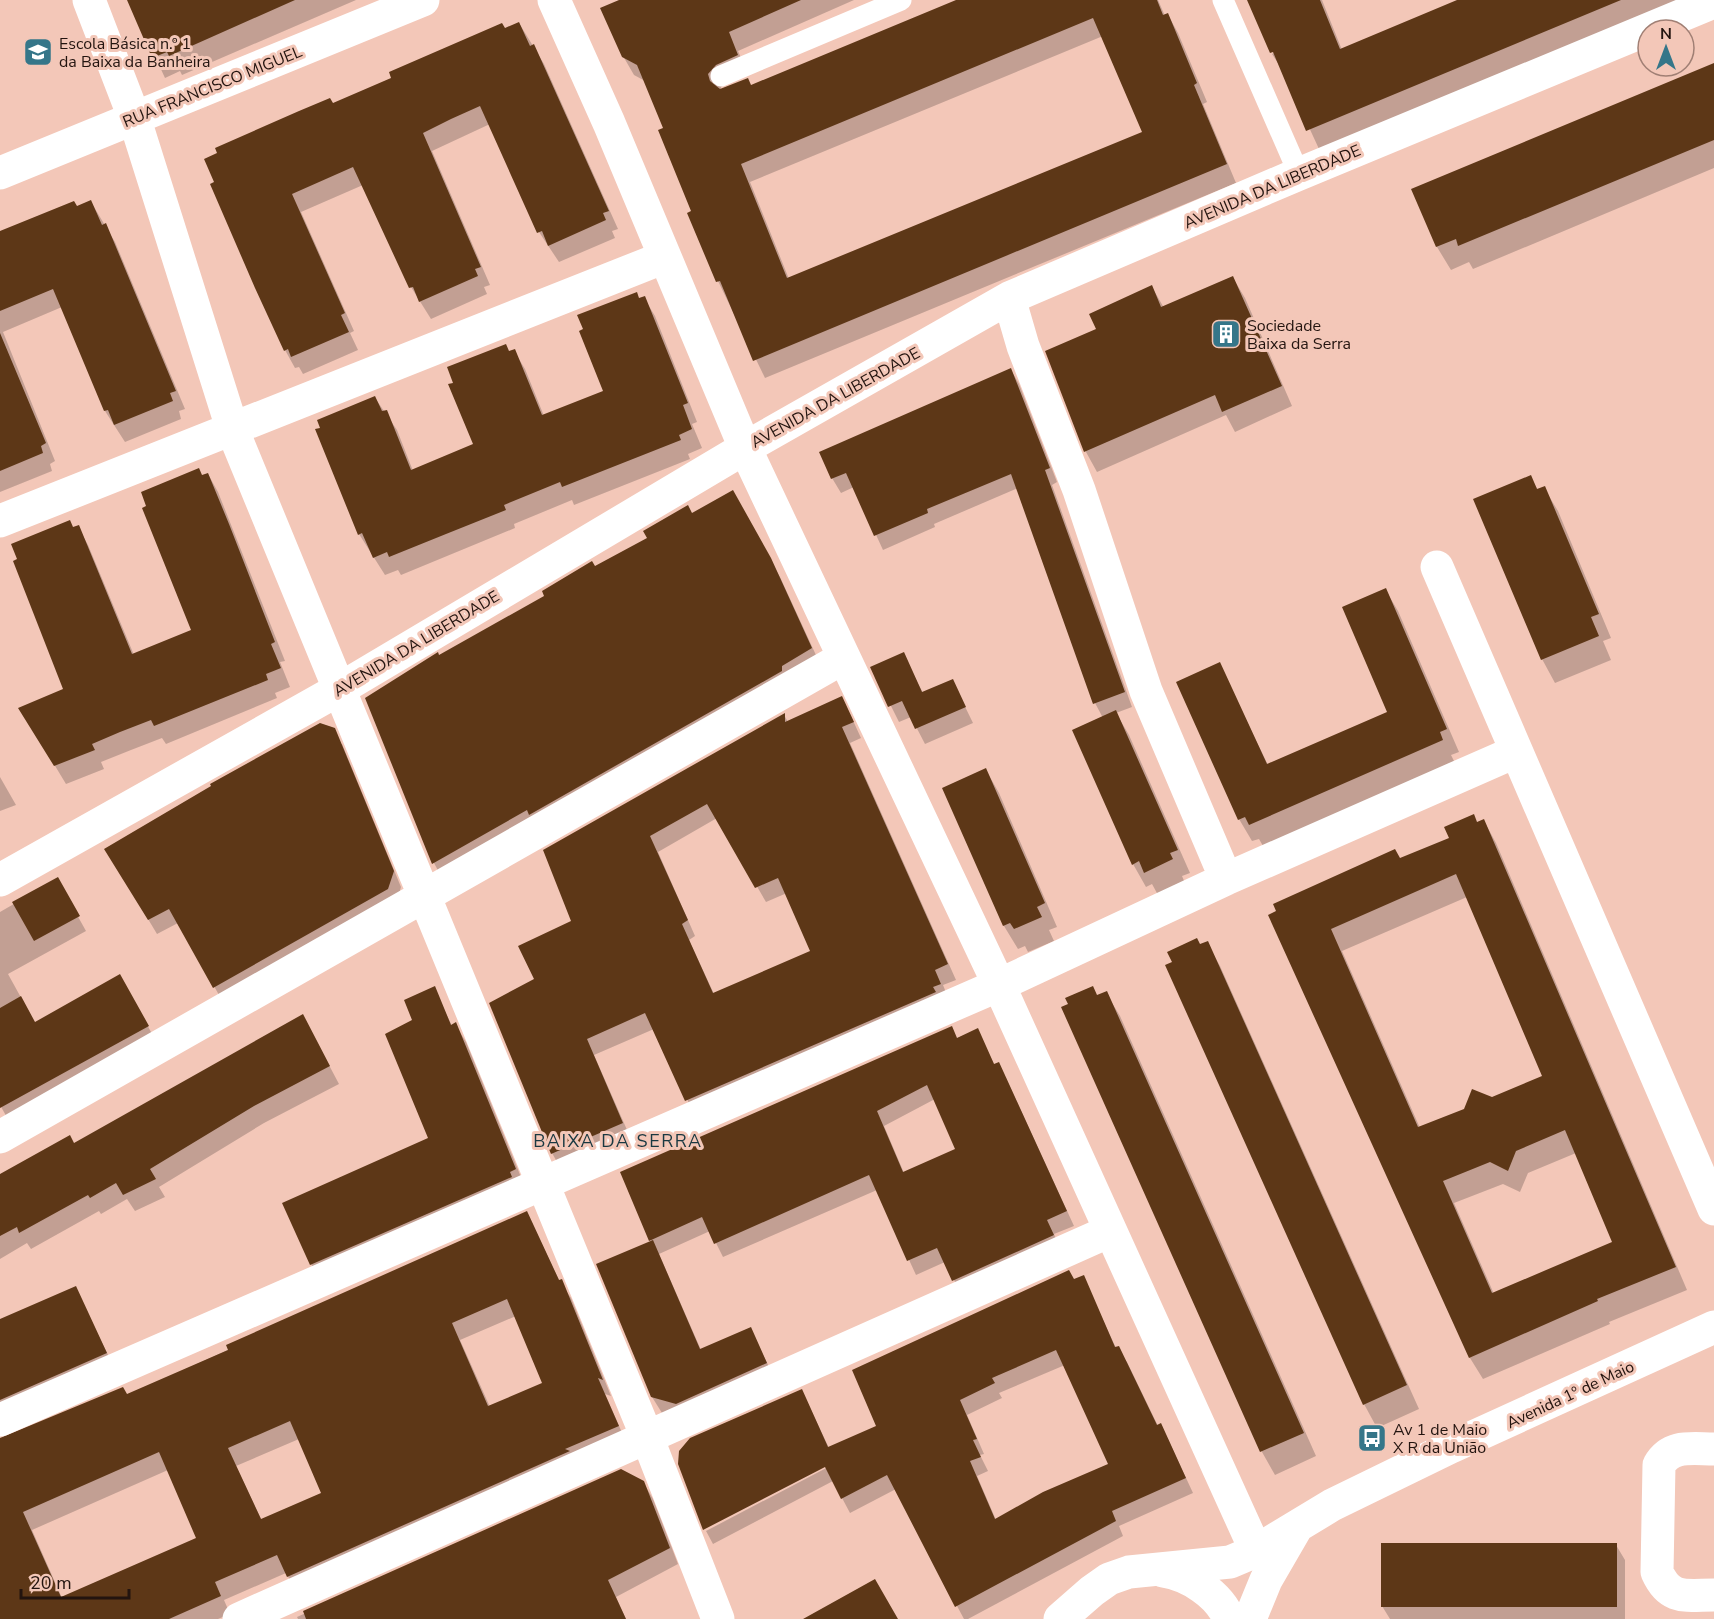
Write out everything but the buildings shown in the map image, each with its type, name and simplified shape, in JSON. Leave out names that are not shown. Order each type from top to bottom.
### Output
[{"type":"street","points":[[89,0],[134,117],[233,431],[647,1437],[718,1619]]},
{"type":"street","name":"RUA FRANCISCO MIGUEL","points":[[0,173],[423,0]]},
{"type":"street","points":[[554,0],[745,448],[999,985],[1256,1551]]},
{"type":"street","name":"AVENIDA DA LIBERDADE","points":[[0,880],[338,690],[745,448],[1009,298],[1299,174],[1714,2]]},
{"type":"street","points":[[0,521],[233,431],[665,257]]},
{"type":"street","points":[[1009,298],[1023,346],[1079,490],[1146,691],[1226,879]]},
{"type":"street","points":[[1437,567],[1714,1209]]},
{"type":"street","points":[[0,1137],[843,658]]},
{"type":"street","points":[[0,1420],[999,985],[1226,879],[1515,752]]},
{"type":"street","points":[[239,1619],[1110,1231]]},
{"type":"street","name":"Avenida 1º de Maio","points":[[1069,1615],[1092,1591],[1109,1579],[1129,1572],[1230,1562],[1256,1551],[1332,1505],[1451,1447],[1714,1327]]},
{"type":"street","points":[[1714,1449],[1676,1449],[1665,1455],[1659,1466],[1658,1572],[1664,1587],[1677,1595],[1714,1595]]},
{"type":"street","name":"Avenida 1º de Maio","points":[[1250,1619],[1266,1581],[1298,1525]]},
{"type":"street","name":"Avenida 1º de Maio","points":[[1150,1570],[1173,1573],[1194,1582],[1213,1596],[1229,1619]]},
{"type":"lane","points":[[721,76],[901,0]]},
{"type":"lane","points":[[1223,0],[1299,174]]},
{"type":"place","name":"Escola Básica n.º 1 da Baixa da Banheira","points":[[38,52]]},
{"type":"place","name":"Sociedade Baixa da Serra","points":[[1226,334]]},
{"type":"place","name":"Av 1 de Maio X R da União","points":[[1372,1438]]},
{"type":"district","name":"BAIXA DA SERRA","points":[[618,1141]]}]
